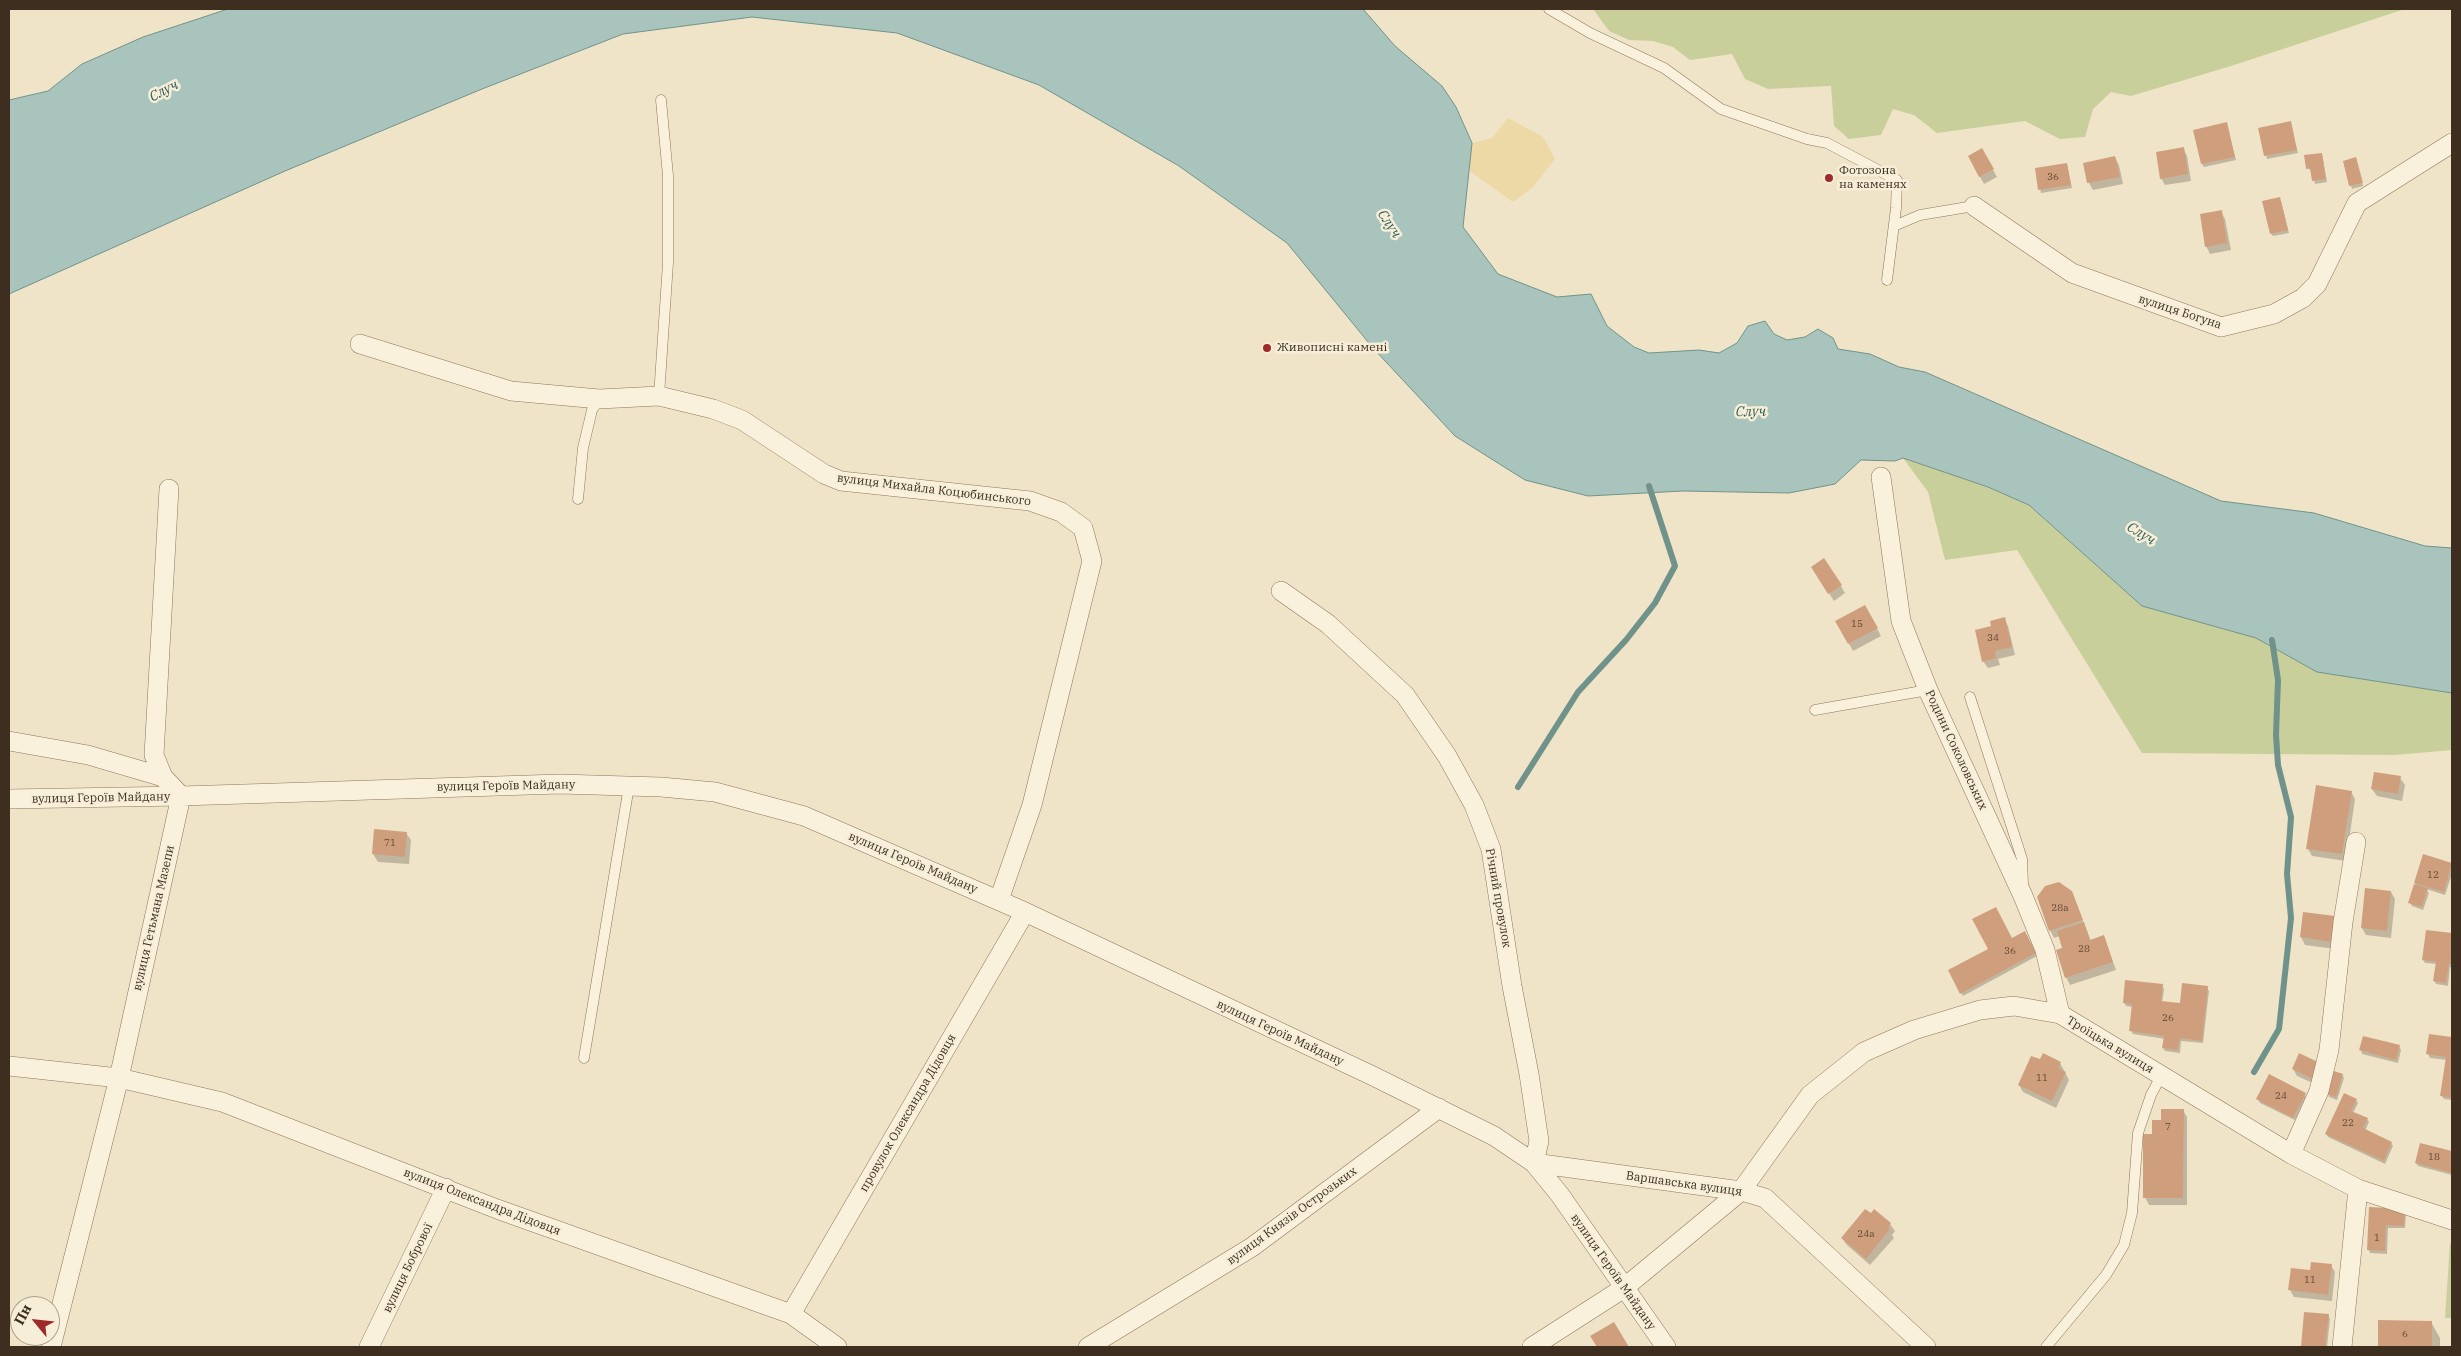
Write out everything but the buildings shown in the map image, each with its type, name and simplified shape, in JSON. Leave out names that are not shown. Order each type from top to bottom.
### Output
[{"type":"street","name":"вулиця Богуна","points":[[1974,206],[2072,273],[2222,327],[2274,314],[2303,298],[2317,284],[2357,203],[2452,142]]},
{"type":"street","name":"вулиця Михайла Коцюбинського","points":[[360,344],[511,391],[600,399],[659,396],[713,410],[742,420],[824,474],[841,481],[1030,502],[1061,512],[1083,528],[1092,561],[1032,805],[999,900]]},
{"type":"street","name":"Родини Соколовських","points":[[1881,477],[1901,621],[1928,690],[2024,896],[2045,950],[2060,1014]]},
{"type":"street","points":[[169,489],[154,755],[163,777],[181,796]]},
{"type":"street","name":"Річний провулок","points":[[1281,592],[1328,624],[1405,695],[1447,756],[1474,805],[1491,849],[1512,986],[1529,1074],[1538,1142],[1534,1163]]},
{"type":"street","points":[[9,741],[88,755],[163,777]]},
{"type":"street","name":"вулиця Героїв Майдану","points":[[9,799],[181,796],[560,784],[629,786],[715,792],[804,816],[1025,912],[1439,1108],[1494,1136],[1534,1163],[1560,1195],[1666,1347]]},
{"type":"street","name":"вулиця Гетьмана Мазепи","points":[[51,1347],[119,1078],[181,796]]},
{"type":"street","points":[[2291,1154],[2319,1090],[2329,1050],[2343,922],[2356,842]]},
{"type":"street","name":"провулок Олександра Дідовця","points":[[791,1314],[1025,912]]},
{"type":"street","name":"Троїцька вулиця","points":[[1532,1347],[1624,1288],[1741,1191],[1810,1095],[1864,1052],[1914,1030],[1980,1010],[2014,1006],[2060,1014],[2291,1154],[2358,1189],[2452,1220]]},
{"type":"street","name":"вулиця Олександра Дідовця","points":[[9,1066],[119,1078],[222,1102],[497,1209],[791,1314],[837,1347]]},
{"type":"street","name":"вулиця Князів Острозьких","points":[[1088,1347],[1252,1247],[1439,1108]]},
{"type":"street","name":"Варшавська вулиця","points":[[1534,1163],[1741,1191],[1765,1198],[1926,1347]]},
{"type":"street","name":"вулиця Бобрової","points":[[369,1347],[446,1188]]},
{"type":"street","points":[[2342,1347],[2358,1189]]},
{"type":"lane","points":[[1549,9],[1590,33],[1664,68],[1722,109],[1807,139],[1827,143],[1898,180],[1887,280]]},
{"type":"lane","points":[[659,396],[668,262],[668,176],[662,100]]},
{"type":"lane","points":[[1894,226],[1920,215],[1974,206]]},
{"type":"lane","points":[[578,499],[583,448],[592,410],[600,399]]},
{"type":"lane","points":[[1815,710],[1928,690]]},
{"type":"lane","points":[[1970,696],[2022,858],[2024,896]]},
{"type":"lane","points":[[584,1058],[629,786]]},
{"type":"lane","points":[[2046,1347],[2106,1275],[2124,1245],[2132,1213],[2138,1133],[2151,1095],[2161,1076]]},
{"type":"green space","points":[[1593,9],[2405,9],[2231,66],[2131,96],[2111,92],[2093,109],[2085,137],[2060,139],[2025,121],[1937,133],[1914,115],[1893,109],[1881,135],[1849,139],[1834,126],[1831,86],[1768,89],[1745,79],[1732,54],[1690,60],[1673,47],[1653,41],[1629,40],[1609,31]]},
{"type":"green space","points":[[1903,458],[1988,487],[2029,505],[2142,606],[2256,638],[2317,672],[2452,693],[2452,750],[2395,755],[2142,753],[2017,550],[1945,560],[1928,492]]},
{"type":"green space","points":[[2450,1243],[2452,1244],[2452,1318],[2445,1318]]},
{"type":"sand","points":[[1508,118],[1543,137],[1555,159],[1532,188],[1513,202],[1468,170],[1472,143],[1492,138]]},
{"type":"water","name":"Случ","points":[[228,9],[1363,9],[1395,46],[1442,86],[1456,107],[1472,143],[1463,227],[1498,274],[1557,297],[1591,294],[1607,326],[1634,347],[1649,353],[1699,350],[1719,353],[1737,343],[1748,326],[1765,321],[1774,334],[1787,340],[1805,337],[1818,329],[1833,338],[1838,349],[1870,354],[1899,367],[1925,372],[2221,501],[2314,513],[2425,546],[2452,548],[2452,693],[2317,672],[2256,638],[2142,606],[2029,505],[1988,487],[1903,458],[1895,461],[1861,460],[1835,484],[1789,493],[1683,491],[1588,496],[1525,480],[1455,436],[1373,348],[1287,243],[1179,166],[1039,85],[897,33],[752,17],[623,34],[482,89],[285,171],[9,294],[9,100],[48,91],[82,64],[143,37]]},
{"type":"waterway","points":[[1518,787],[1578,692],[1626,640],[1655,603],[1675,566],[1649,486]]},
{"type":"waterway","points":[[2254,1072],[2279,1029],[2291,918],[2287,874],[2291,817],[2278,765],[2276,735],[2278,680],[2272,640]]},
{"type":"place","name":"Фотозона на каменях","points":[[1829,178]]},
{"type":"place","name":"Живописні камені","points":[[1267,348]]}]
